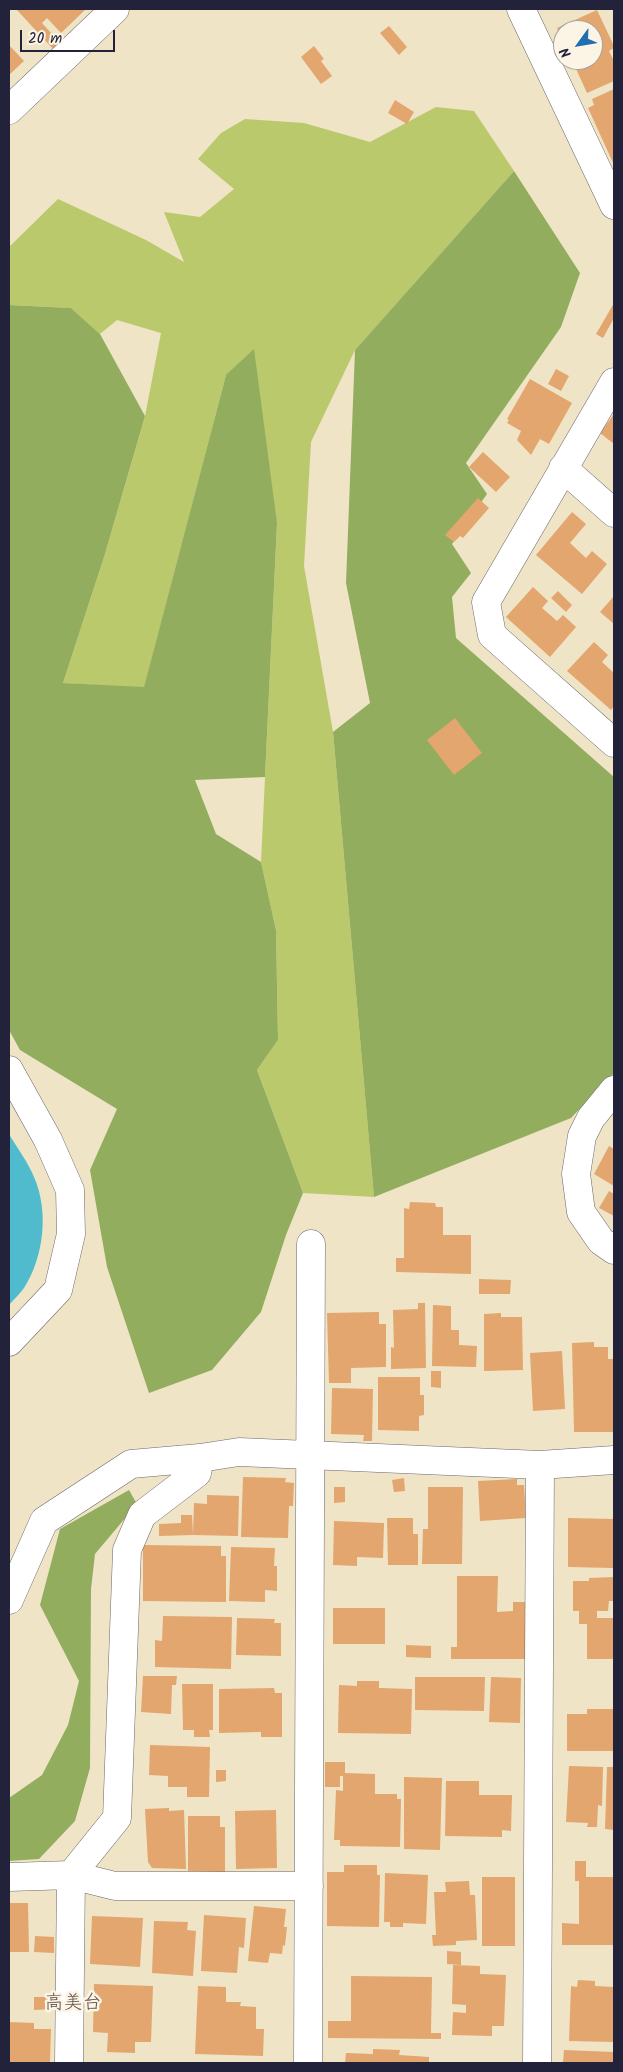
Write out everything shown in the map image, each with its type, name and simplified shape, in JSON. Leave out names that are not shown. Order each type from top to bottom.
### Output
[{"type":"street","points":[[9,110],[115,9]]},
{"type":"street","points":[[521,9],[614,205]]},
{"type":"street","points":[[614,382],[486,602],[492,635],[614,743]]},
{"type":"street","points":[[564,468],[614,513]]},
{"type":"street","points":[[9,1070],[48,1140],[70,1190],[71,1234],[58,1290],[9,1342]]},
{"type":"street","points":[[614,1092],[591,1118],[582,1136],[576,1174],[581,1212],[602,1241],[614,1250]]},
{"type":"street","points":[[308,2063],[311,1244]]},
{"type":"street","points":[[9,1600],[44,1521],[131,1464],[200,1458],[239,1452],[540,1465],[614,1460]]},
{"type":"street","points":[[69,2063],[71,1874],[117,1818],[127,1550],[142,1515],[197,1473],[200,1458]]},
{"type":"street","points":[[537,2063],[540,1465]]},
{"type":"street","points":[[9,1877],[71,1874],[115,1886],[309,1886]]},
{"type":"green space","points":[[436,107],[474,111],[514,171],[355,350],[311,442],[304,566],[333,732],[374,1197],[303,1193],[257,1070],[278,1040],[276,930],[261,862],[277,523],[226,375],[144,688],[63,683],[105,554],[145,416],[161,333],[117,320],[100,334],[71,308],[9,305],[9,247],[58,199],[146,240],[184,262],[164,212],[200,217],[234,189],[198,159],[221,133],[245,119],[304,123],[370,142]]},
{"type":"green space","points":[[514,171],[580,273],[561,327],[466,463],[487,494],[452,544],[471,573],[452,597],[456,638],[614,777],[614,1073],[571,1118],[374,1197],[333,732],[370,703],[346,583],[355,350]]},
{"type":"green space","points":[[9,305],[71,308],[100,334],[145,416],[105,554],[63,683],[144,687],[226,375],[254,349],[277,523],[265,777],[195,780],[216,834],[261,862],[276,930],[278,1040],[257,1070],[303,1193],[286,1235],[261,1312],[212,1370],[149,1393],[107,1267],[90,1170],[117,1109],[20,1050],[9,1030]]},
{"type":"green space","points":[[129,1490],[137,1504],[95,1554],[91,1589],[90,1768],[75,1821],[39,1859],[9,1861],[9,1798],[42,1775],[68,1725],[79,1681],[40,1605],[60,1529]]},
{"type":"water","points":[[9,1134],[26,1160],[34,1177],[42,1204],[43,1219],[40,1248],[31,1276],[21,1292],[9,1305]]},
{"type":"building","points":[[16,9],[86,9],[61,33],[47,18],[42,23],[61,44],[54,50]]},
{"type":"building","points":[[597,10],[602,20],[575,20]]},
{"type":"building","points":[[603,23],[614,46],[609,51],[614,61],[614,81],[587,93],[577,70],[603,70]]},
{"type":"building","points":[[389,26],[407,47],[399,55],[380,33]]},
{"type":"building","points":[[9,45],[24,61],[9,75]]},
{"type":"building","points":[[314,46],[324,59],[321,61],[332,76],[321,84],[301,57]]},
{"type":"building","points":[[614,89],[614,165],[588,108],[594,105],[592,99]]},
{"type":"building","points":[[395,100],[414,112],[407,124],[388,113]]},
{"type":"building","points":[[614,303],[614,318],[603,338],[596,334]]},
{"type":"building","points":[[556,369],[569,376],[561,391],[548,384]]},
{"type":"building","points":[[530,379],[572,403],[549,444],[540,439],[531,455],[517,440],[521,431],[507,423],[509,420],[507,419]]},
{"type":"building","points":[[614,414],[614,444],[600,433]]},
{"type":"building","points":[[483,452],[510,477],[496,492],[469,467]]},
{"type":"building","points":[[478,498],[489,508],[463,538],[460,536],[454,542],[445,535]]},
{"type":"building","points":[[572,512],[586,524],[570,543],[586,558],[592,551],[607,564],[582,594],[536,555]]},
{"type":"building","points":[[533,587],[548,601],[542,608],[557,621],[563,615],[576,627],[550,657],[506,617]]},
{"type":"building","points":[[558,591],[572,605],[566,612],[551,598]]},
{"type":"building","points":[[614,596],[614,624],[600,612]]},
{"type":"building","points":[[594,642],[608,655],[602,662],[614,673],[614,706],[611,710],[567,671]]},
{"type":"building","points":[[455,718],[482,753],[454,775],[427,740]]},
{"type":"building","points":[[609,1146],[614,1149],[614,1186],[594,1174]]},
{"type":"building","points":[[609,1191],[614,1194],[614,1216],[599,1208]]},
{"type":"building","points":[[410,1202],[435,1203],[436,1207],[443,1207],[443,1235],[471,1235],[471,1274],[396,1272],[396,1258],[404,1258],[404,1208],[409,1209]]},
{"type":"building","points":[[479,1279],[511,1280],[510,1294],[479,1294]]},
{"type":"building","points":[[418,1303],[425,1303],[426,1368],[391,1369],[391,1347],[394,1348],[393,1310],[418,1309]]},
{"type":"building","points":[[433,1305],[451,1306],[451,1330],[459,1330],[459,1345],[477,1346],[476,1367],[432,1366]]},
{"type":"building","points":[[379,1312],[379,1324],[386,1324],[386,1367],[351,1368],[351,1383],[329,1383],[327,1313]]},
{"type":"building","points":[[501,1313],[501,1317],[522,1317],[523,1370],[484,1371],[484,1314]]},
{"type":"building","points":[[594,1342],[594,1347],[608,1347],[608,1359],[614,1359],[614,1432],[574,1432],[572,1343]]},
{"type":"building","points":[[562,1351],[565,1409],[533,1411],[530,1353]]},
{"type":"building","points":[[431,1371],[441,1371],[441,1388],[431,1387]]},
{"type":"building","points":[[378,1377],[420,1377],[420,1395],[424,1395],[424,1415],[419,1416],[419,1431],[378,1430]]},
{"type":"building","points":[[332,1388],[373,1389],[372,1441],[363,1441],[364,1435],[331,1434]]},
{"type":"building","points":[[243,1477],[286,1478],[285,1482],[294,1483],[293,1506],[289,1506],[288,1538],[241,1537]]},
{"type":"building","points":[[404,1478],[405,1491],[394,1492],[392,1480]]},
{"type":"building","points":[[517,1479],[517,1485],[524,1485],[526,1518],[480,1521],[478,1481]]},
{"type":"building","points":[[334,1487],[345,1487],[345,1502],[334,1503]]},
{"type":"building","points":[[428,1487],[463,1487],[462,1564],[422,1564],[423,1529],[428,1529]]},
{"type":"building","points":[[207,1495],[239,1496],[238,1536],[193,1535],[194,1503],[207,1504]]},
{"type":"building","points":[[181,1515],[192,1515],[193,1535],[159,1536],[159,1524],[181,1523]]},
{"type":"building","points":[[387,1518],[413,1518],[413,1534],[418,1534],[418,1565],[388,1565]]},
{"type":"building","points":[[568,1518],[614,1519],[614,1568],[568,1567]]},
{"type":"building","points":[[334,1521],[384,1523],[383,1558],[357,1557],[357,1566],[333,1565]]},
{"type":"building","points":[[143,1545],[221,1546],[221,1556],[226,1556],[226,1602],[143,1601]]},
{"type":"building","points":[[231,1547],[275,1548],[274,1566],[277,1566],[277,1591],[265,1590],[265,1602],[229,1601]]},
{"type":"building","points":[[457,1576],[498,1576],[497,1612],[513,1611],[513,1602],[526,1602],[525,1659],[451,1659],[451,1647],[457,1647]]},
{"type":"building","points":[[614,1577],[614,1601],[609,1601],[608,1611],[597,1611],[597,1618],[614,1618],[614,1659],[587,1659],[587,1624],[579,1624],[579,1611],[573,1611],[573,1581],[589,1581],[589,1578]]},
{"type":"building","points":[[333,1608],[385,1608],[385,1644],[333,1644]]},
{"type":"building","points":[[163,1616],[232,1617],[231,1669],[155,1667],[155,1640],[162,1641]]},
{"type":"building","points":[[237,1618],[275,1619],[274,1623],[281,1623],[281,1656],[236,1655]]},
{"type":"building","points":[[406,1645],[431,1646],[431,1658],[406,1657]]},
{"type":"building","points":[[143,1676],[177,1676],[176,1685],[172,1685],[171,1714],[141,1712]]},
{"type":"building","points":[[415,1677],[485,1677],[484,1711],[415,1710]]},
{"type":"building","points":[[491,1677],[521,1678],[520,1723],[489,1722]]},
{"type":"building","points":[[357,1681],[379,1681],[379,1688],[412,1689],[411,1734],[338,1733],[339,1685],[357,1686]]},
{"type":"building","points":[[182,1684],[213,1684],[213,1730],[209,1730],[210,1737],[194,1737],[194,1730],[183,1730]]},
{"type":"building","points":[[274,1688],[275,1693],[282,1693],[282,1737],[261,1737],[261,1732],[219,1733],[219,1689]]},
{"type":"building","points":[[587,1709],[614,1709],[614,1751],[567,1751],[567,1714],[587,1714]]},
{"type":"building","points":[[150,1745],[210,1747],[209,1797],[187,1797],[187,1787],[168,1787],[168,1776],[149,1775]]},
{"type":"building","points":[[325,1762],[345,1762],[345,1773],[375,1774],[375,1794],[397,1794],[397,1799],[401,1799],[400,1847],[340,1846],[340,1840],[334,1840],[336,1790],[343,1791],[343,1776],[340,1776],[340,1787],[325,1787]]},
{"type":"building","points":[[569,1766],[603,1767],[602,1806],[598,1805],[597,1827],[587,1827],[588,1823],[566,1822]]},
{"type":"building","points":[[607,1767],[614,1767],[614,1830],[605,1829]]},
{"type":"building","points":[[216,1770],[226,1770],[226,1781],[216,1782]]},
{"type":"building","points":[[404,1777],[442,1778],[440,1850],[404,1849]]},
{"type":"building","points":[[446,1781],[479,1781],[479,1795],[512,1795],[511,1831],[502,1830],[502,1837],[445,1836]]},
{"type":"building","points":[[169,1808],[169,1811],[184,1810],[186,1869],[152,1868],[148,1862],[145,1809]]},
{"type":"building","points":[[276,1810],[277,1868],[236,1869],[235,1811]]},
{"type":"building","points":[[188,1816],[220,1816],[220,1827],[225,1827],[225,1872],[188,1871]]},
{"type":"building","points":[[575,1861],[586,1861],[586,1877],[614,1877],[614,1945],[562,1945],[562,1923],[579,1924],[579,1881],[575,1881]]},
{"type":"building","points":[[344,1865],[377,1865],[377,1875],[380,1875],[379,1927],[327,1926],[327,1872],[344,1872]]},
{"type":"building","points":[[385,1873],[428,1875],[426,1924],[403,1923],[403,1927],[390,1927],[390,1922],[384,1922]]},
{"type":"building","points":[[482,1877],[515,1877],[515,1946],[482,1946]]},
{"type":"building","points":[[469,1881],[470,1895],[475,1895],[477,1940],[456,1941],[456,1945],[433,1946],[432,1935],[436,1935],[434,1892],[446,1892],[445,1882]]},
{"type":"building","points":[[9,1903],[28,1903],[29,1952],[9,1952]]},
{"type":"building","points":[[254,1906],[286,1909],[284,1927],[287,1927],[285,1946],[283,1945],[282,1954],[270,1953],[268,1963],[248,1961]]},
{"type":"building","points":[[204,1915],[246,1918],[244,1948],[239,1947],[237,1973],[201,1971]]},
{"type":"building","points":[[92,1916],[143,1918],[140,1967],[90,1964]]},
{"type":"building","points":[[154,1921],[188,1922],[187,1930],[196,1931],[193,1976],[152,1973]]},
{"type":"building","points":[[35,1936],[54,1937],[54,1953],[34,1952]]},
{"type":"building","points":[[447,1951],[461,1952],[461,1965],[447,1964]]},
{"type":"building","points":[[453,1965],[480,1966],[480,1974],[506,1975],[504,2026],[492,2026],[492,2036],[452,2035],[453,2012],[466,2013],[466,2005],[452,2004]]},
{"type":"building","points":[[351,1976],[432,1977],[431,2033],[441,2033],[441,2039],[328,2038],[328,2021],[351,2021]]},
{"type":"building","points":[[578,1980],[595,1981],[595,1986],[614,1987],[614,2042],[569,2041],[571,1986],[577,1987]]},
{"type":"building","points":[[94,1984],[153,1986],[151,2042],[135,2042],[135,2053],[107,2052],[108,2033],[93,2032]]},
{"type":"building","points":[[198,1986],[226,1987],[226,2002],[241,2002],[240,2006],[256,2007],[256,2029],[264,2029],[263,2056],[195,2054]]},
{"type":"building","points":[[34,1997],[53,1997],[54,2009],[34,2010]]},
{"type":"building","points":[[9,2022],[34,2023],[34,2029],[51,2029],[50,2063],[9,2063]]},
{"type":"building","points":[[373,2049],[400,2050],[399,2055],[429,2057],[429,2063],[345,2063],[346,2053],[373,2054]]},
{"type":"building","points":[[564,2050],[614,2052],[614,2063],[563,2063]]},
{"type":"district","name":"高美台","points":[[73,2005]]}]
